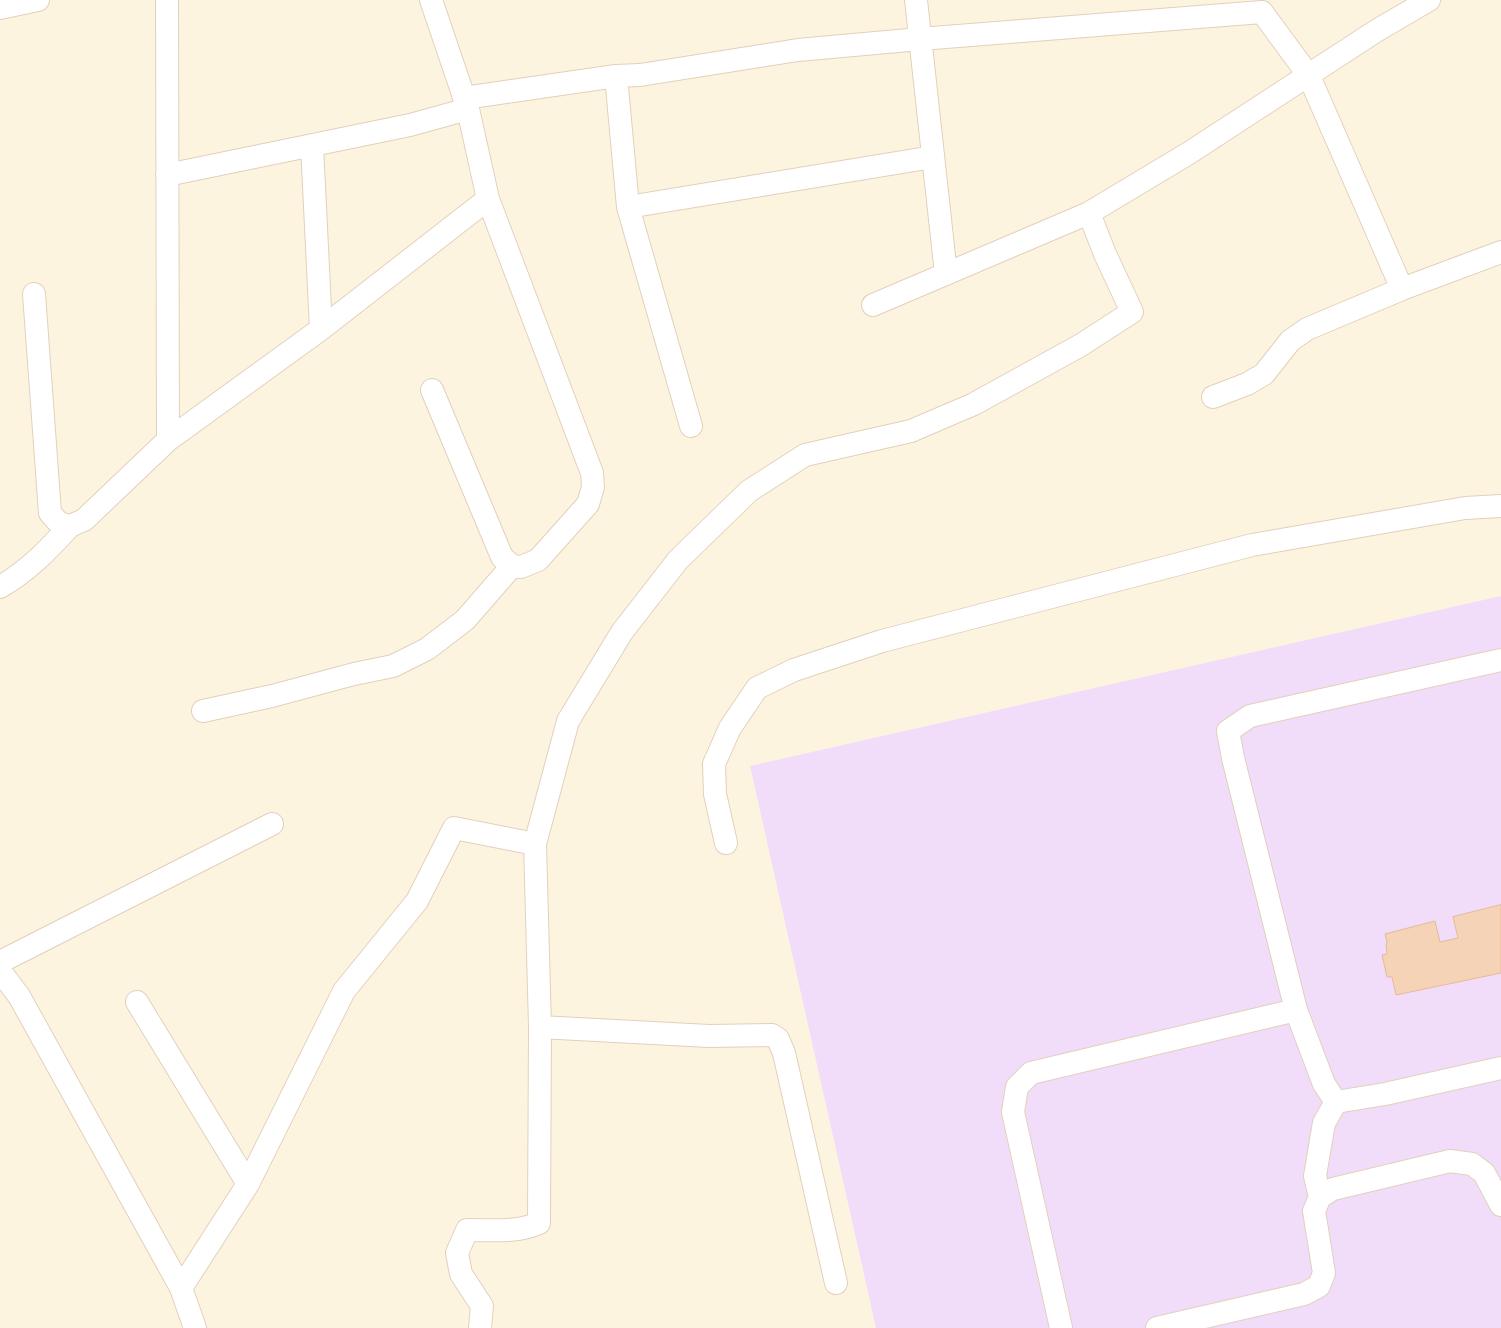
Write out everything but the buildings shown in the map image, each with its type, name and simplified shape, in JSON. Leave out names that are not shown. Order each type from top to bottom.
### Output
[{"type":"street","points":[[0,8],[38,0]]},
{"type":"street","points":[[167,0],[168,440]]},
{"type":"street","points":[[431,0],[466,104],[488,198],[592,473],[593,487],[588,504],[538,560],[521,567],[512,566],[502,557],[432,390]]},
{"type":"street","points":[[916,0],[946,274]]},
{"type":"street","points":[[873,305],[1088,212],[1189,152],[1309,76],[1376,31],[1429,0]]},
{"type":"street","points":[[167,175],[410,125],[466,104],[616,76],[640,75],[798,50],[1262,12],[1309,76],[1402,290]]},
{"type":"street","points":[[616,76],[628,207],[691,426]]},
{"type":"street","points":[[312,145],[321,329]]},
{"type":"street","points":[[628,207],[933,157]]},
{"type":"street","points":[[0,587],[43,556],[70,526],[84,520],[168,440],[321,329],[488,198]]},
{"type":"street","points":[[480,1328],[482,1306],[461,1274],[457,1253],[467,1230],[508,1230],[529,1228],[540,1223],[540,1027],[535,844],[568,721],[622,632],[678,560],[749,491],[805,455],[911,431],[974,404],[1081,345],[1132,312],[1105,254],[1088,212]]},
{"type":"street","points":[[1213,397],[1247,384],[1264,374],[1290,341],[1307,329],[1402,290],[1501,252]]},
{"type":"street","points":[[34,294],[50,513],[59,523],[70,526]]},
{"type":"street","points":[[726,842],[715,794],[714,764],[730,728],[757,688],[794,670],[882,641],[1252,544],[1465,508],[1501,506]]},
{"type":"street","points":[[203,711],[272,696],[354,674],[393,666],[427,649],[465,620],[512,566]]},
{"type":"street","points":[[1336,1102],[1324,1084],[1296,1010],[1233,758],[1228,731],[1250,716],[1501,660]]},
{"type":"street","points":[[0,962],[272,824]]},
{"type":"street","points":[[181,1288],[248,1184],[344,991],[417,901],[454,828],[535,844]]},
{"type":"street","points":[[0,971],[19,996],[181,1288],[195,1328]]},
{"type":"street","points":[[137,1002],[248,1184]]},
{"type":"street","points":[[1061,1328],[1013,1112],[1017,1087],[1031,1073],[1296,1010]]},
{"type":"street","points":[[540,1027],[709,1036],[772,1035],[778,1039],[784,1053],[836,1283]]},
{"type":"street","points":[[1336,1102],[1385,1094],[1501,1068]]},
{"type":"street","points":[[1157,1328],[1304,1294],[1319,1286],[1324,1273],[1314,1211],[1320,1197],[1315,1176],[1324,1124],[1336,1102]]},
{"type":"street","points":[[1320,1197],[1333,1190],[1450,1161],[1472,1164],[1484,1173],[1501,1205]]},
{"type":"shaded area","points":[[1501,596],[1501,1328],[876,1328],[750,766]]}]
